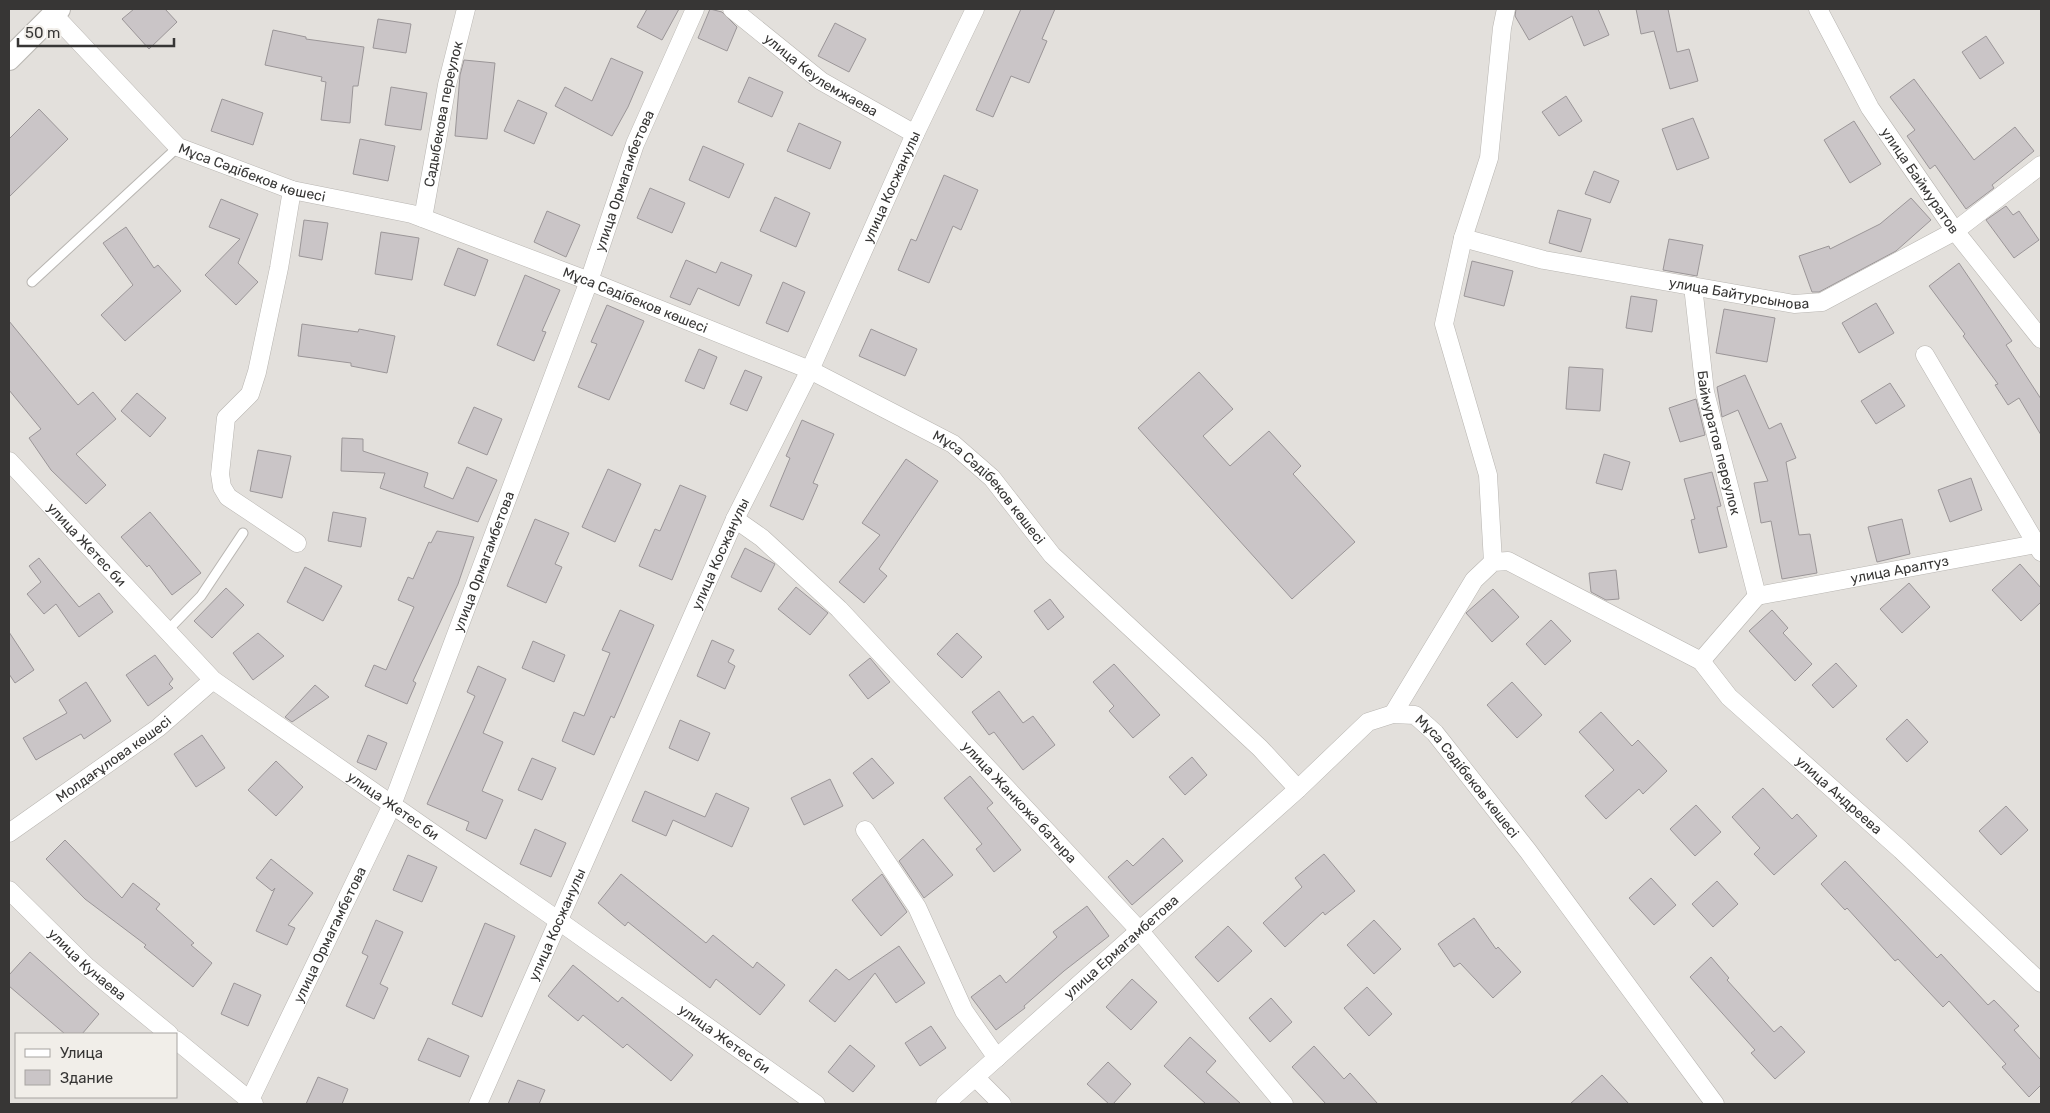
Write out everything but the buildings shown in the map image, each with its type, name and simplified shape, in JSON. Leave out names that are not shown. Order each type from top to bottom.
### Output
[{"type":"street","name":"Садыбекова переулок","points":[[423,218],[447,85],[466,9]]},
{"type":"street","name":"улица Ормагамбетова","points":[[251,1103],[392,805],[589,281],[635,144],[695,9]]},
{"type":"street","name":"улица Кеулемжаева","points":[[732,9],[821,81],[915,134]]},
{"type":"street","name":"улица Косжанулы","points":[[478,1104],[735,520],[810,370],[915,134],[975,9]]},
{"type":"street","points":[[1493,562],[1488,475],[1444,324],[1463,238],[1488,158],[1502,28],[1506,9]]},
{"type":"street","name":"улица Баймуратов","points":[[1818,9],[1870,108],[1955,231],[2041,339]]},
{"type":"street","name":"Мұса Сәдібеков көшесі","points":[[56,12],[178,146],[292,190],[412,214],[589,281],[810,370],[953,444],[992,478],[1052,555],[1260,748],[1298,790],[1368,722],[1393,714],[1415,715],[1435,733],[1528,851],[1715,1104]]},
{"type":"street","points":[[9,58],[56,12]]},
{"type":"street","name":"улица Байтурсынова","points":[[1463,238],[1544,260],[1794,304],[1822,302],[1955,231],[2041,165]]},
{"type":"street","points":[[292,190],[279,268],[256,372],[250,394],[226,418],[220,474],[222,487],[228,497],[297,544]]},
{"type":"street","name":"Баймуратов переулок","points":[[1693,286],[1705,392],[1757,596]]},
{"type":"street","points":[[1925,355],[2040,546]]},
{"type":"street","name":"улица Жетес би","points":[[9,461],[213,680],[559,921],[816,1104]]},
{"type":"street","name":"улица Жанкожа батыра","points":[[735,520],[762,538],[839,609],[1139,930],[1284,1104]]},
{"type":"street","name":"улица Аралтуз","points":[[1757,596],[2040,546]]},
{"type":"street","points":[[1393,714],[1474,580],[1493,562],[1508,561],[1701,661],[1757,596]]},
{"type":"street","name":"улица Андреева","points":[[1701,661],[1729,697],[1901,850],[2041,983]]},
{"type":"street","name":"Молдағұлова көшесі","points":[[9,833],[158,728],[213,680]]},
{"type":"street","name":"улица Ермагамбетова","points":[[945,1104],[1298,790]]},
{"type":"street","points":[[865,830],[917,907],[964,1011],[996,1058]]},
{"type":"street","name":"улица Кунаева","points":[[9,890],[86,966],[168,1033]]},
{"type":"street","points":[[178,1042],[251,1103]]},
{"type":"street","points":[[975,1077],[1002,1104]]},
{"type":"lane","points":[[32,282],[178,146]]},
{"type":"lane","points":[[167,631],[202,596],[243,533]]}]
